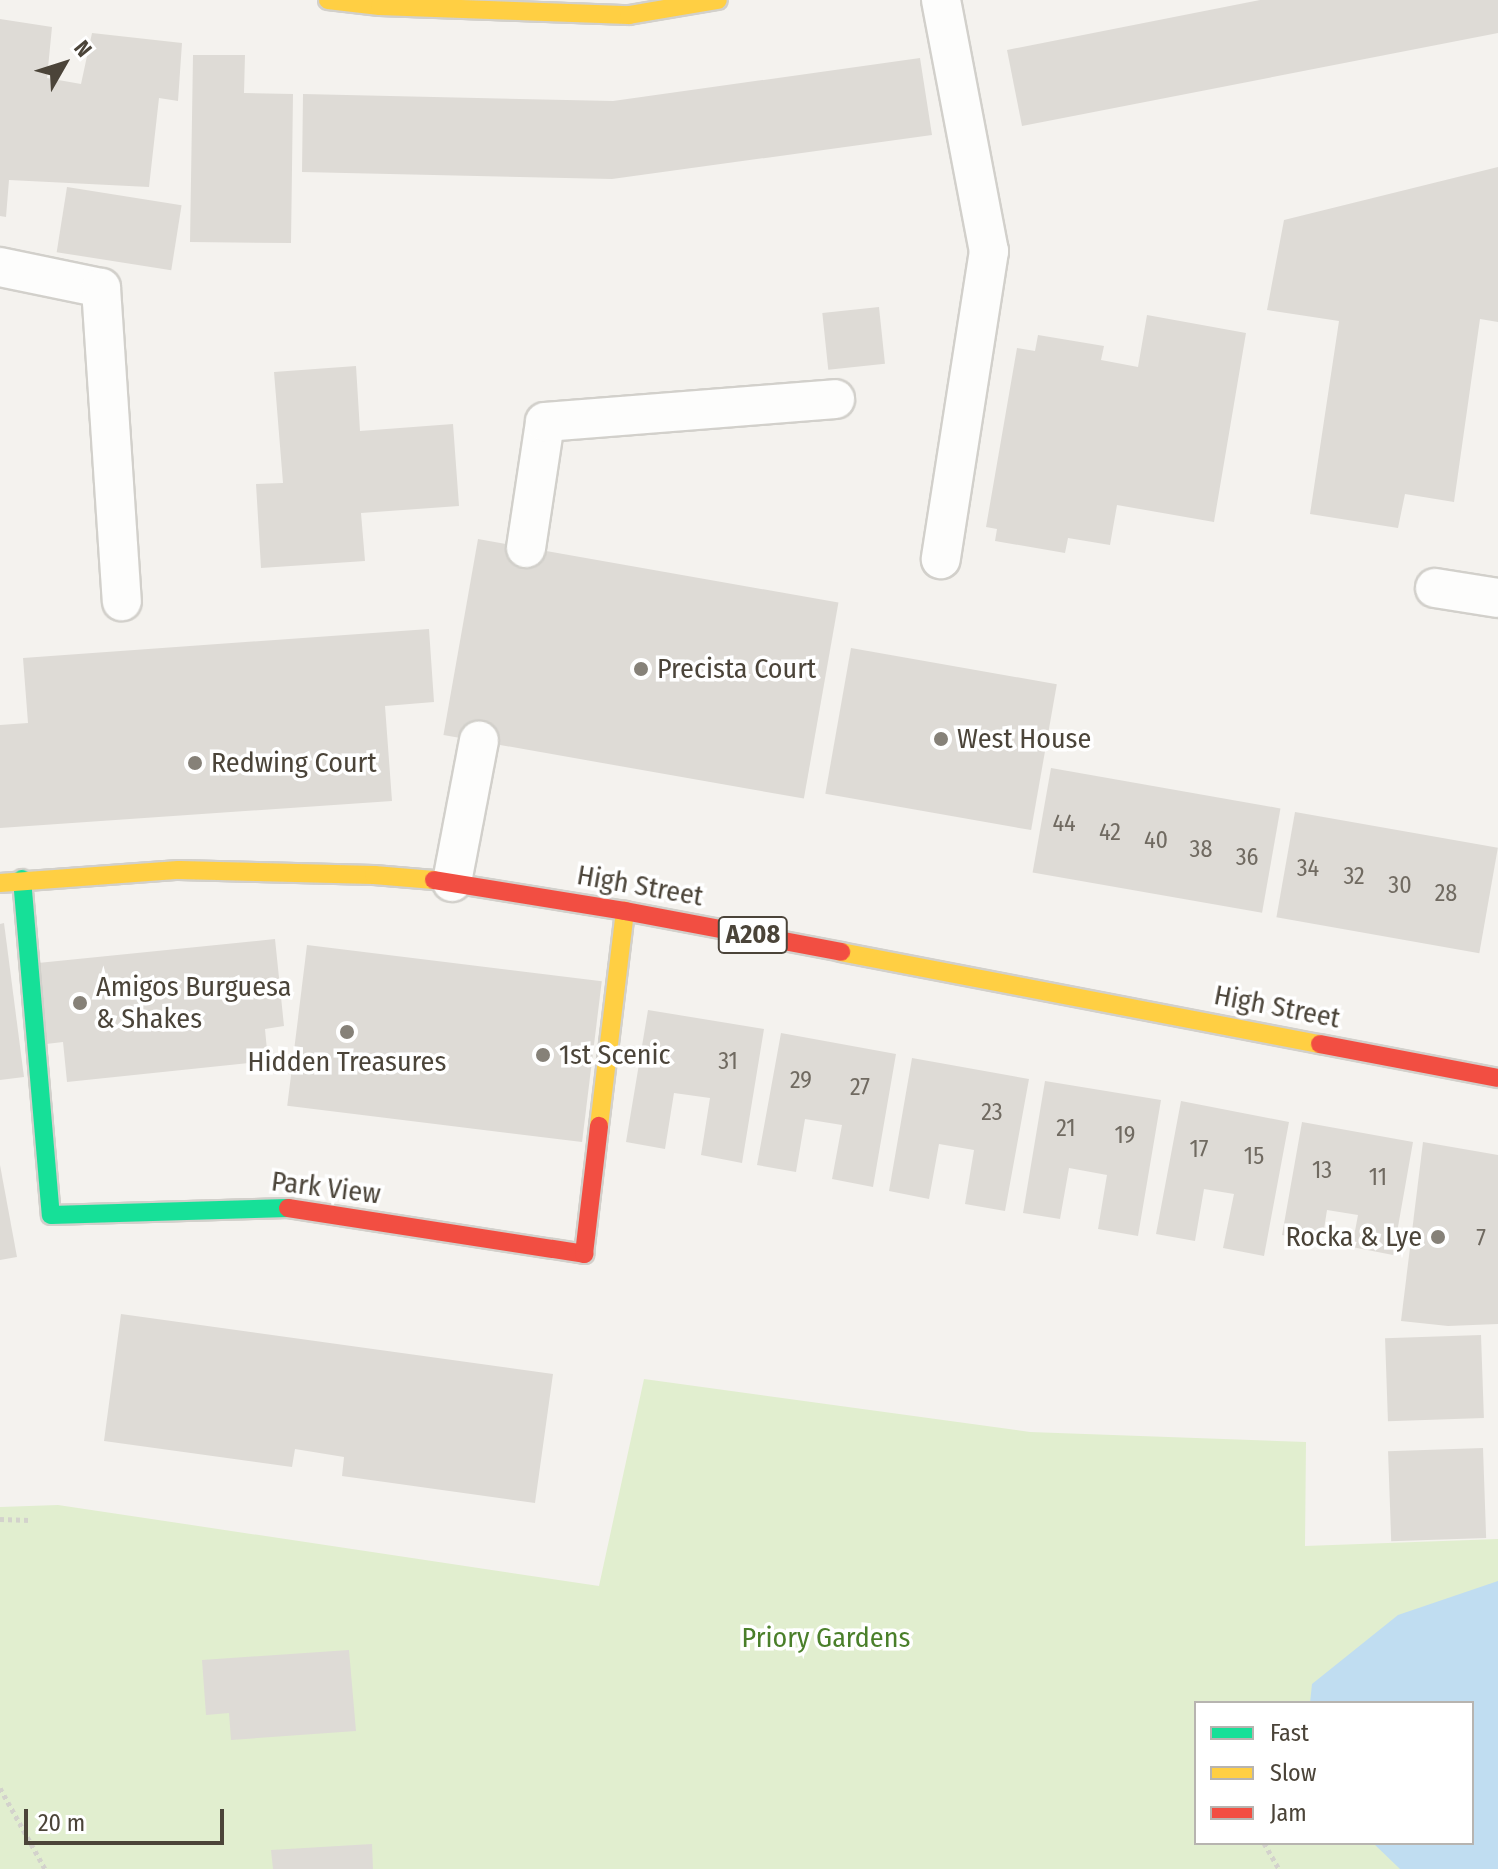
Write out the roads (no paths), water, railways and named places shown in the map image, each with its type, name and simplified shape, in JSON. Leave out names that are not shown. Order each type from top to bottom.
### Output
[{"type":"street","points":[[328,0],[380,6],[629,15],[718,0]]},
{"type":"street","name":"High Street","points":[[0,883],[179,870],[374,875],[452,882],[625,911],[1498,1078]]},
{"type":"street","name":"Park View","points":[[22,879],[51,1215],[281,1207],[584,1254],[625,911]]},
{"type":"lane","points":[[941,0],[989,251],[941,559]]},
{"type":"lane","points":[[0,267],[101,288],[122,601]]},
{"type":"lane","points":[[526,548],[545,422],[835,399]]},
{"type":"lane","points":[[1435,588],[1498,598]]},
{"type":"lane","points":[[452,882],[479,741]]},
{"type":"water","points":[[1498,1581],[1498,1869],[1400,1869],[1375,1845],[1474,1845],[1474,1701],[1310,1701],[1312,1684],[1398,1615]]},
{"type":"place","name":"Precista Court","points":[[641,669]]},
{"type":"place","name":"West House","points":[[941,739]]},
{"type":"place","name":"Redwing Court","points":[[195,763]]},
{"type":"place","name":"Amigos Burguesa & Shakes","points":[[80,1003]]},
{"type":"place","name":"Hidden Treasures","points":[[347,1032]]},
{"type":"place","name":"1st Scenic","points":[[543,1055]]},
{"type":"place","name":"Rocka & Lye","points":[[1438,1237]]},
{"type":"park label","name":"Priory Gardens","points":[[826,1638]]}]
